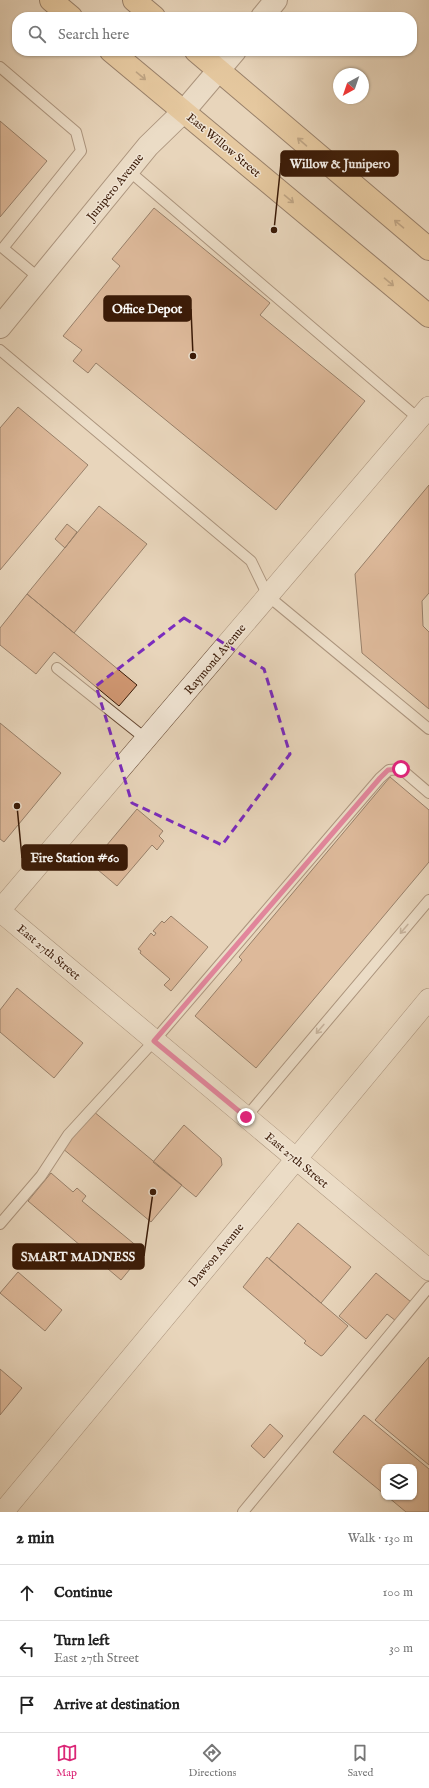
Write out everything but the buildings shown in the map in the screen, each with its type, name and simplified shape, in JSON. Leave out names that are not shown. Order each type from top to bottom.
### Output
[{"type":"main road","points":[[51,0],[65,12]]},
{"type":"main road","points":[[134,0],[148,12]]},
{"type":"main road","name":"East Willow Street","points":[[117,56],[429,316]]},
{"type":"main road","points":[[202,56],[429,249]]},
{"type":"street","points":[[266,12],[276,0]]},
{"type":"street","name":"Junipero Avenue","points":[[0,326],[129,171],[148,146],[184,111],[231,56]]},
{"type":"street","name":"Raymond Avenue","points":[[0,910],[424,413]]},
{"type":"street","name":"East 27th Street","points":[[0,910],[154,1041],[429,1270]]},
{"type":"street","name":"Dawson Avenue","points":[[3,1512],[429,999]]},
{"type":"lane","points":[[0,67],[76,132],[82,151],[3,248],[39,278]]},
{"type":"lane","points":[[129,171],[424,413]]},
{"type":"lane","points":[[0,350],[251,561],[268,596],[429,729]]},
{"type":"lane","points":[[57,668],[146,739]]},
{"type":"lane","points":[[0,1224],[41,1176],[68,1135],[154,1041],[380,778],[388,770],[401,769],[429,793]]},
{"type":"lane","points":[[246,1117],[429,900]]},
{"type":"lane","points":[[243,1512],[429,1288]]},
{"type":"highlighted area","points":[[184,618],[264,669],[290,754],[222,845],[132,803],[96,686]]},
{"type":"place","name":"Willow & Junipero","points":[[274,230]]},
{"type":"place","name":"Office Depot","points":[[193,356]]},
{"type":"place","name":"Fire Station #60","points":[[17,806]]},
{"type":"place","name":"SMART MADNESS","points":[[153,1192]]},
{"type":"route","points":[[246,1117],[154,1041],[380,778],[388,770],[401,769]]}]
